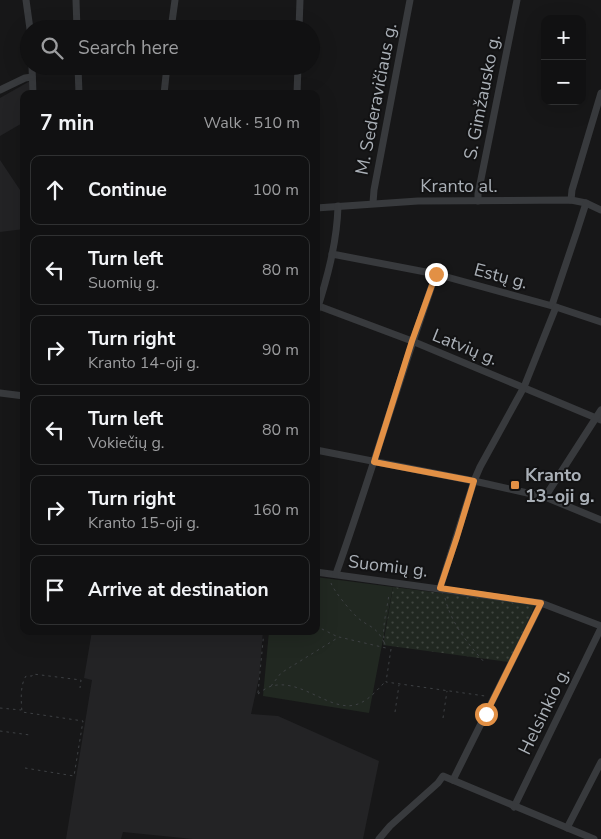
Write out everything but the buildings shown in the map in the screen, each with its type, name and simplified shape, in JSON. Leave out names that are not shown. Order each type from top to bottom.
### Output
[{"type":"street","points":[[26,0],[29,20]]},
{"type":"street","points":[[76,0],[77,20]]},
{"type":"street","points":[[172,20],[175,0]]},
{"type":"street","points":[[299,20],[300,0]]},
{"type":"street","name":"M. Sederavičiaus g.","points":[[373,203],[410,0]]},
{"type":"street","name":"S. Gimžausko g.","points":[[478,201],[517,0]]},
{"type":"street","points":[[78,75],[78,90]]},
{"type":"street","points":[[164,90],[166,75]]},
{"type":"street","points":[[297,90],[298,75]]},
{"type":"street","points":[[0,90],[25,78],[32,77],[33,90]]},
{"type":"street","points":[[571,200],[572,190],[601,93]]},
{"type":"street","name":"Kranto al.","points":[[320,208],[448,200],[571,200],[586,203],[601,210]]},
{"type":"street","points":[[442,588],[474,481],[480,466],[524,387],[554,306],[586,203]]},
{"type":"street","points":[[320,295],[332,254],[338,219],[338,206]]},
{"type":"street","name":"Estų g.","points":[[332,254],[436,274],[554,306],[601,322]]},
{"type":"street","points":[[333,574],[374,462],[412,341],[436,274]]},
{"type":"street","name":"Latvių g.","points":[[320,306],[412,341],[598,419]]},
{"type":"street","points":[[0,393],[20,396]]},
{"type":"street","points":[[545,497],[598,419],[601,410]]},
{"type":"street","points":[[320,451],[545,497],[601,520]]},
{"type":"street","name":"Suomių g.","points":[[320,572],[541,603],[601,627]]},
{"type":"street","points":[[453,780],[541,603]]},
{"type":"street","name":"Helsinkio g.","points":[[514,806],[601,627]]},
{"type":"street","points":[[568,828],[601,762]]},
{"type":"street","points":[[379,839],[390,826],[438,783],[443,776],[594,839]]},
{"type":"path","points":[[320,628],[339,637],[386,648],[379,632],[357,618],[332,586],[333,574]]},
{"type":"path","points":[[442,588],[449,610],[460,632],[485,663]]},
{"type":"path","points":[[384,643],[383,632],[389,594]]},
{"type":"path","points":[[264,635],[258,694],[272,686],[281,673],[339,637]]},
{"type":"path","points":[[272,686],[289,685],[300,688],[333,703],[348,707],[358,704],[367,700],[386,682],[391,649]]},
{"type":"path","points":[[22,710],[21,698],[26,676],[32,676],[33,674],[81,680],[80,688]]},
{"type":"path","points":[[386,682],[494,698]]},
{"type":"path","points":[[395,712],[399,684]]},
{"type":"path","points":[[442,718],[447,690]]},
{"type":"path","points":[[0,708],[22,710],[22,712],[83,722],[74,776],[25,768]]},
{"type":"path","points":[[0,731],[30,735]]},
{"type":"shaded area","points":[[30,81],[30,90],[20,90],[20,124],[0,136],[0,98]]},
{"type":"shaded area","points":[[0,160],[20,190],[20,230],[0,232]]},
{"type":"shaded area","points":[[320,578],[393,587],[369,713],[263,696],[269,635],[320,635]]},
{"type":"shaded area","points":[[393,587],[535,605],[509,662],[383,645]]},
{"type":"shaded area","points":[[91,635],[263,635],[259,678],[251,714],[278,716],[379,761],[363,839],[193,839],[123,832],[121,839],[66,839],[92,680],[84,678]]},
{"type":"place","name":"Kranto 13-oji g.","points":[[515,485]]},
{"type":"route","points":[[436,274],[412,341],[374,462],[474,481],[440,588],[541,603],[486,714]]}]
